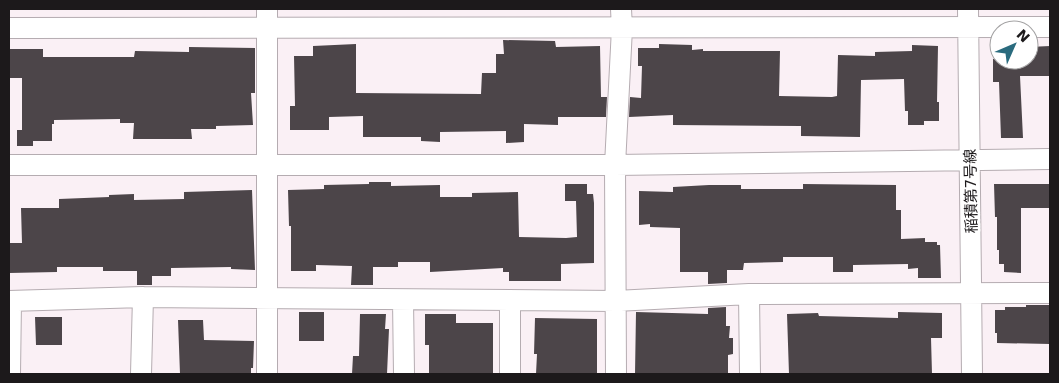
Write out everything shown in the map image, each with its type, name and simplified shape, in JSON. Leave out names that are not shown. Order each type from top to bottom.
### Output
[{"type":"street","points":[[267,18],[267,374]]},
{"type":"street","points":[[9,28],[267,18],[968,18],[1050,27]]},
{"type":"street","points":[[616,374],[616,165],[621,18]]},
{"type":"street","name":"稲積第7号線","points":[[968,18],[972,374]]},
{"type":"street","points":[[9,165],[616,165],[1050,159]]},
{"type":"street","points":[[10,374],[10,301],[143,297],[616,301],[750,294],[1050,293]]},
{"type":"street","points":[[750,294],[750,374]]},
{"type":"street","points":[[141,374],[143,297]]},
{"type":"street","points":[[403,300],[404,374]]},
{"type":"street","points":[[510,300],[510,374]]},
{"type":"building","points":[[503,40],[555,41],[556,47],[600,46],[601,97],[607,97],[606,117],[558,117],[558,125],[524,124],[524,142],[506,143],[506,131],[440,132],[440,142],[421,141],[421,137],[363,137],[363,116],[329,117],[329,130],[290,130],[290,106],[295,106],[294,56],[313,56],[313,46],[356,44],[356,93],[481,94],[482,73],[496,73],[496,54],[504,54]]},
{"type":"building","points":[[659,44],[692,45],[692,50],[703,49],[703,51],[780,51],[779,96],[832,97],[837,96],[838,55],[875,56],[875,52],[912,51],[912,45],[938,46],[937,102],[939,102],[939,121],[924,121],[924,125],[908,125],[908,111],[905,111],[904,79],[861,80],[860,137],[801,136],[801,126],[673,125],[673,115],[629,117],[630,97],[641,98],[642,66],[638,66],[638,48],[659,48]]},
{"type":"building","points":[[1050,46],[1050,76],[1020,76],[1023,138],[1001,138],[999,82],[993,82],[993,70],[1039,70],[1039,47]]},
{"type":"building","points":[[189,47],[255,48],[255,93],[251,93],[253,125],[216,126],[216,129],[191,129],[192,139],[133,139],[134,123],[120,123],[120,119],[54,120],[54,124],[52,124],[52,141],[33,141],[33,146],[17,146],[17,130],[22,130],[22,78],[9,78],[9,49],[43,49],[43,57],[134,57],[135,51],[189,52]]},
{"type":"building","points":[[369,182],[391,182],[391,186],[440,185],[440,197],[472,197],[472,193],[518,192],[519,237],[566,238],[577,237],[576,201],[565,201],[565,184],[587,184],[587,194],[593,194],[594,203],[594,263],[561,264],[561,281],[509,281],[509,272],[503,272],[503,268],[430,272],[430,262],[398,262],[398,267],[373,267],[373,285],[351,285],[352,266],[316,265],[316,271],[291,271],[291,226],[289,226],[288,190],[324,189],[324,185],[369,184]]},
{"type":"building","points":[[803,184],[896,185],[896,210],[901,210],[901,239],[925,238],[925,242],[937,242],[937,245],[940,245],[941,278],[918,278],[918,268],[908,269],[908,264],[853,265],[853,272],[833,272],[833,257],[783,257],[783,262],[744,263],[743,270],[727,270],[727,283],[708,284],[708,272],[680,272],[680,228],[650,227],[650,224],[639,225],[639,191],[673,192],[673,187],[709,185],[741,185],[741,189],[803,189]]},
{"type":"building","points":[[994,184],[1050,184],[1050,208],[1021,208],[1021,273],[1004,272],[1004,264],[999,264]]},
{"type":"building","points":[[252,190],[255,270],[231,269],[231,267],[171,268],[171,276],[152,276],[152,285],[137,285],[137,271],[103,271],[103,267],[57,267],[57,272],[9,273],[9,243],[22,243],[21,208],[59,208],[59,199],[109,197],[109,195],[134,194],[134,200],[184,199],[184,192]]},
{"type":"building","points":[[1026,305],[1050,305],[1050,344],[997,343],[995,310],[1005,310],[1005,307],[1026,307]]},
{"type":"building","points":[[726,307],[726,326],[730,326],[729,338],[733,338],[733,354],[728,355],[728,374],[635,374],[636,312],[708,314],[708,308]]},
{"type":"building","points":[[299,312],[324,312],[324,341],[299,341]]},
{"type":"building","points":[[898,312],[942,313],[942,338],[931,338],[932,374],[789,374],[787,314],[818,313],[819,316],[898,318]]},
{"type":"building","points":[[360,314],[386,314],[385,329],[389,329],[387,374],[352,374],[353,356],[359,356]]},
{"type":"building","points":[[425,314],[456,314],[456,323],[493,323],[493,374],[429,374],[429,345],[425,345]]},
{"type":"building","points":[[35,317],[62,317],[62,345],[36,345]]},
{"type":"building","points":[[535,318],[597,319],[597,374],[536,374],[537,354],[534,354]]},
{"type":"building","points":[[178,320],[203,320],[204,340],[254,341],[251,374],[180,374]]}]
